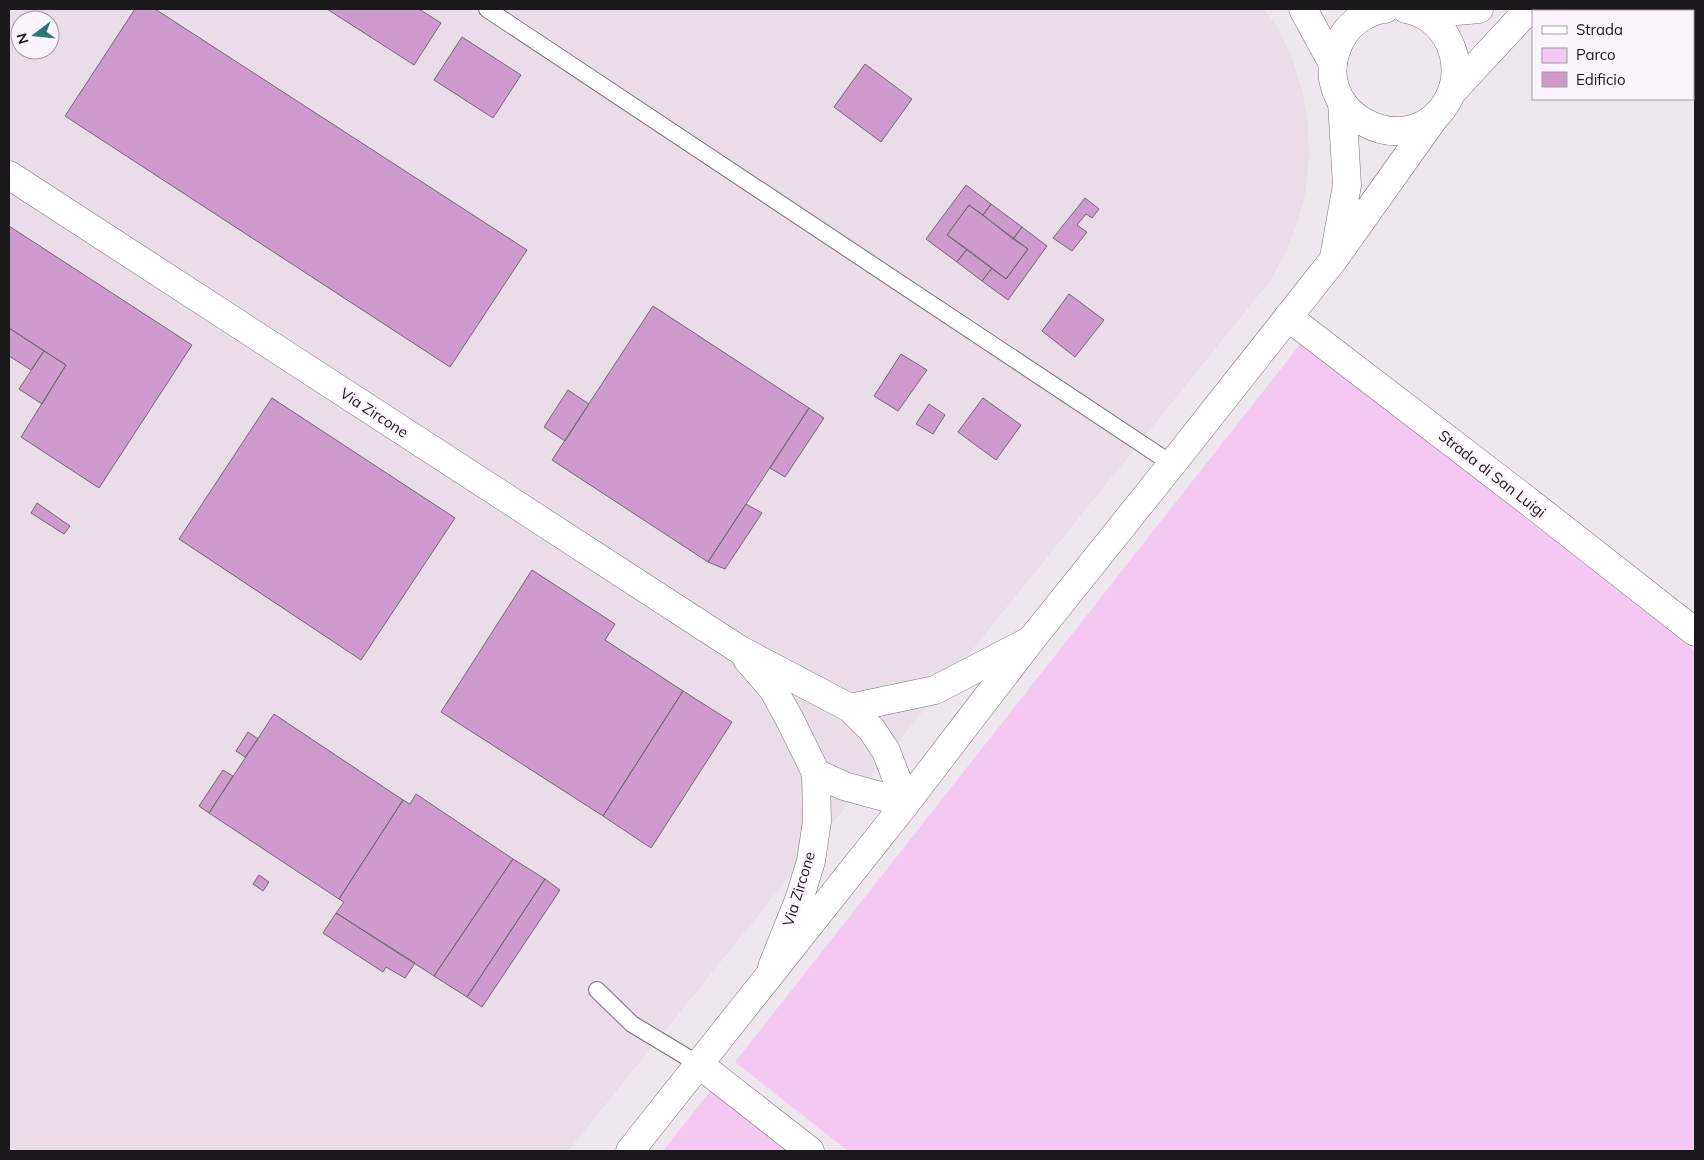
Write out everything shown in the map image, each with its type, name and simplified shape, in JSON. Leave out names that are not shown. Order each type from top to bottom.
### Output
[{"type":"main road","points":[[1304,9],[1333,64]]},
{"type":"main road","points":[[1385,9],[1380,9],[1362,17],[1348,29],[1337,45],[1333,64],[1334,84],[1342,102],[1356,118],[1374,128],[1396,132],[1416,127],[1435,117]]},
{"type":"main road","points":[[1414,12],[1479,9]]},
{"type":"main road","points":[[630,1151],[906,803],[1031,640],[1334,259],[1445,105],[1452,92],[1528,9]]},
{"type":"main road","points":[[1414,12],[1438,25],[1448,40],[1455,56],[1456,74],[1452,92]]},
{"type":"main road","points":[[1334,259],[1347,185],[1342,102]]},
{"type":"main road","name":"Via Zircone","points":[[9,175],[740,650],[850,708],[872,730],[886,751],[906,803]]},
{"type":"main road","name":"Strada di San Luigi","points":[[1288,317],[1695,632]]},
{"type":"main road","points":[[850,708],[935,690],[1031,640]]},
{"type":"main road","name":"Via Zircone","points":[[740,650],[773,689],[816,773],[817,821],[811,861],[799,900],[770,973]]},
{"type":"main road","points":[[816,773],[844,786],[906,803]]},
{"type":"main road","points":[[700,1065],[810,1151]]},
{"type":"lane","points":[[487,9],[1172,464]]},
{"type":"lane","points":[[598,990],[632,1024],[700,1065]]},
{"type":"shaded area","points":[[9,9],[1264,9],[1278,28],[1292,58],[1302,90],[1308,123],[1309,156],[1306,189],[1298,221],[1286,252],[1270,281],[568,1151],[9,1151]]},
{"type":"green space","points":[[1302,342],[1695,651],[1695,1151],[848,1151],[735,1062]]},
{"type":"green space","points":[[711,1090],[787,1151],[663,1151]]},
{"type":"building","points":[[135,9],[155,9],[527,250],[450,367],[65,116]]},
{"type":"building","points":[[327,9],[419,9],[441,23],[414,65]]},
{"type":"building","points":[[462,37],[521,75],[493,118],[434,80]]},
{"type":"building","points":[[865,64],[912,99],[881,142],[834,107]]},
{"type":"building","points":[[966,185],[991,204],[983,215],[969,205],[947,235],[967,249],[957,262],[926,239]]},
{"type":"building","points":[[1085,198],[1099,209],[1092,218],[1086,214],[1077,225],[1087,232],[1072,251],[1053,238]]},
{"type":"building","points":[[991,204],[1022,227],[1013,239],[983,215]]},
{"type":"building","points":[[969,205],[1028,249],[1006,279],[947,235]]},
{"type":"building","points":[[9,226],[192,345],[99,488],[21,437],[66,365],[9,328]]},
{"type":"building","points":[[1022,227],[1047,246],[1008,300],[982,281],[992,268],[1006,279],[1028,249],[1013,239]]},
{"type":"building","points":[[967,249],[992,268],[982,281],[957,262]]},
{"type":"building","points":[[1069,294],[1104,320],[1075,357],[1042,331]]},
{"type":"building","points":[[653,306],[809,408],[708,562],[552,460]]},
{"type":"building","points":[[9,328],[44,351],[31,370],[9,356]]},
{"type":"building","points":[[44,351],[66,365],[42,404],[19,389]]},
{"type":"building","points":[[901,354],[927,370],[898,411],[874,396]]},
{"type":"building","points":[[568,390],[589,404],[565,441],[544,427]]},
{"type":"building","points":[[272,398],[455,518],[361,660],[179,539]]},
{"type":"building","points":[[983,398],[1021,425],[996,460],[958,432]]},
{"type":"building","points":[[929,404],[945,415],[933,434],[916,424]]},
{"type":"building","points":[[809,408],[824,418],[785,477],[770,468]]},
{"type":"building","points":[[37,503],[70,526],[64,534],[31,513]]},
{"type":"building","points":[[746,504],[762,513],[725,569],[708,562]]},
{"type":"building","points":[[532,570],[615,624],[605,640],[683,691],[603,816],[441,712]]},
{"type":"building","points":[[683,691],[732,722],[651,848],[603,816]]},
{"type":"building","points":[[274,714],[403,800],[339,899],[209,813]]},
{"type":"building","points":[[248,732],[258,739],[245,757],[236,751]]},
{"type":"building","points":[[223,770],[233,776],[209,813],[199,806]]},
{"type":"building","points":[[416,794],[513,859],[434,976],[336,913],[344,902],[339,899],[403,800],[410,804]]},
{"type":"building","points":[[513,859],[545,879],[467,997],[434,976]]},
{"type":"building","points":[[259,875],[269,882],[263,891],[253,884]]},
{"type":"building","points":[[545,879],[560,890],[482,1007],[467,997]]},
{"type":"building","points":[[336,913],[415,963],[405,978],[386,967],[383,972],[323,933]]}]
